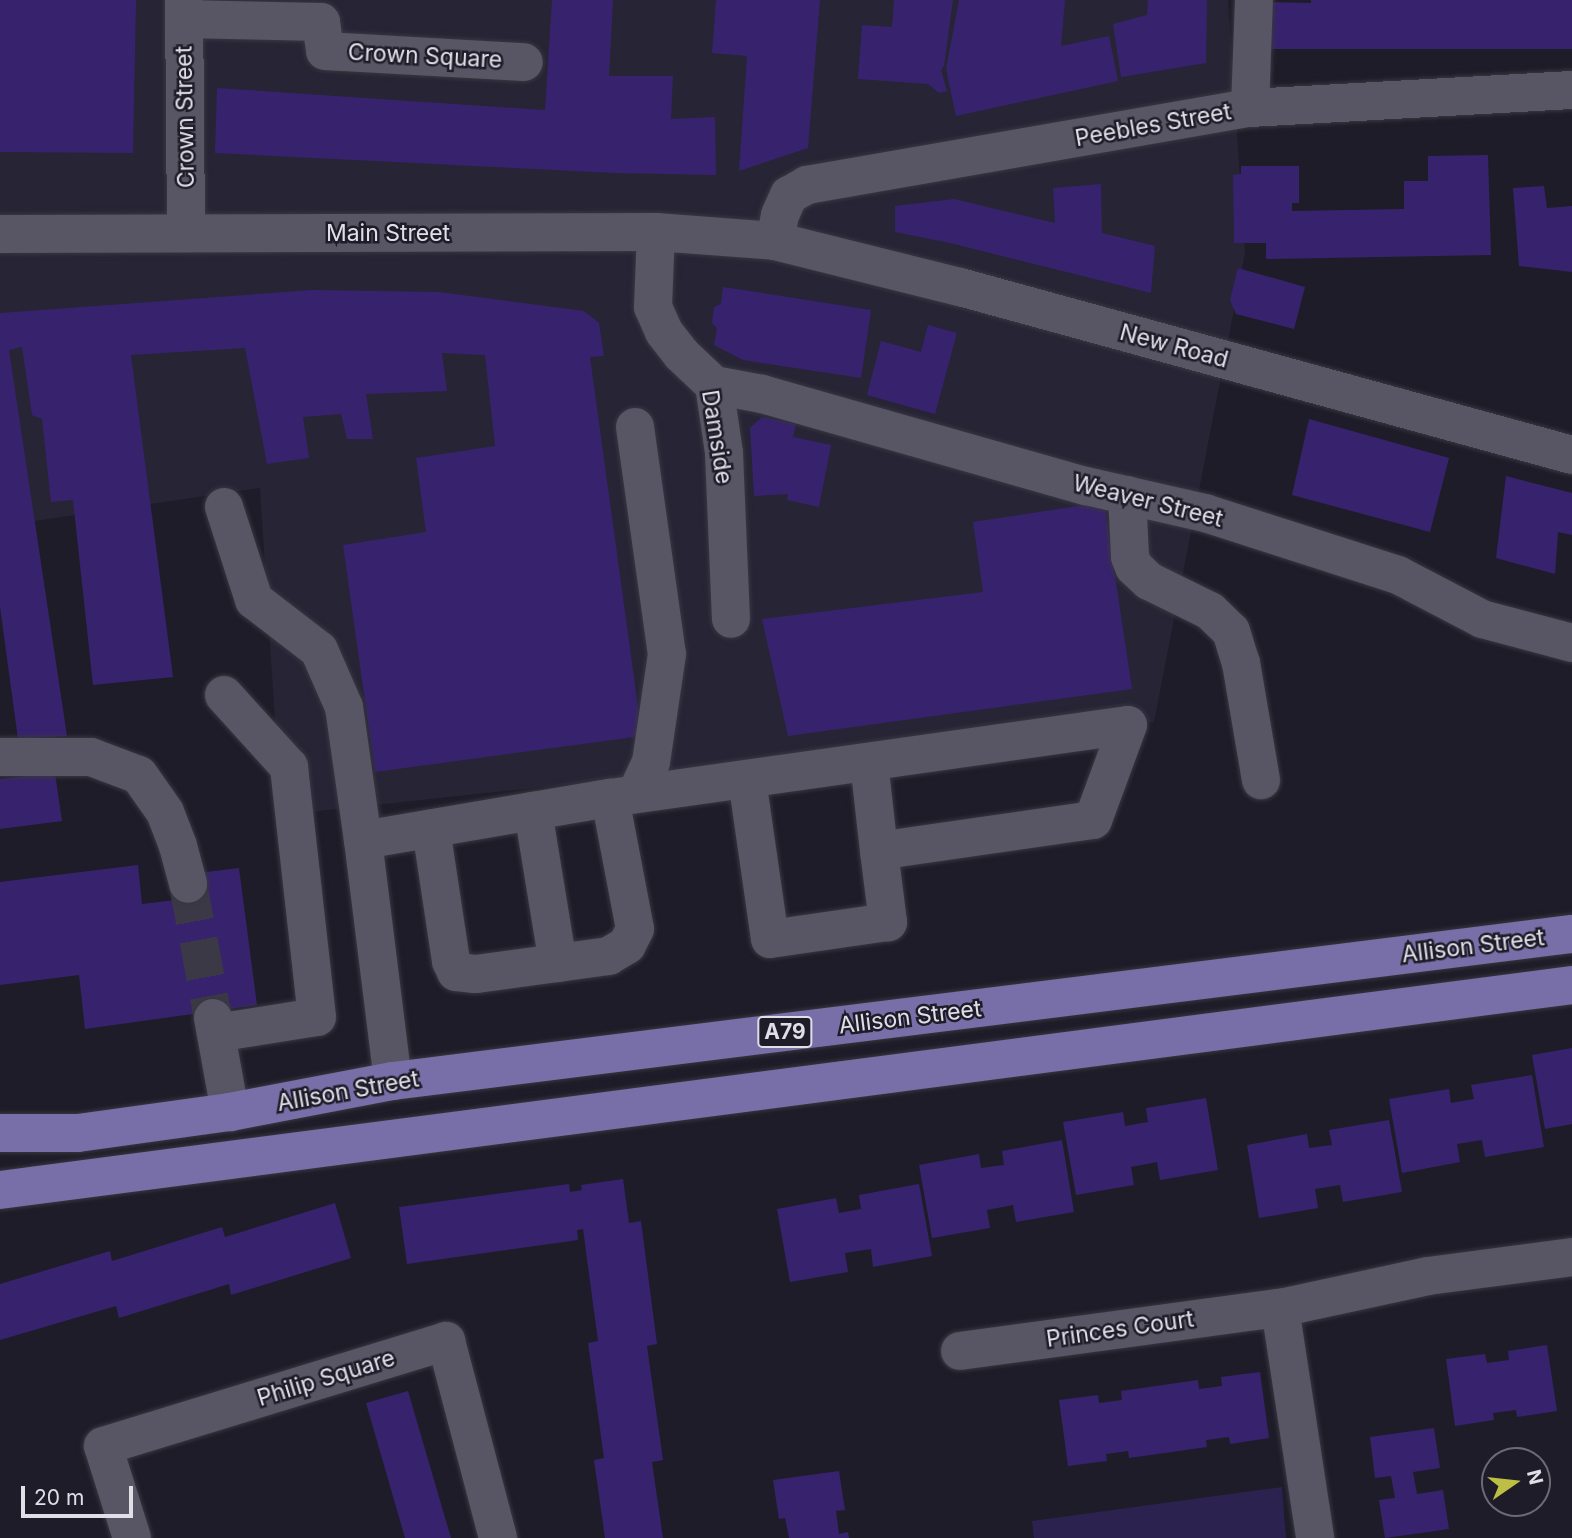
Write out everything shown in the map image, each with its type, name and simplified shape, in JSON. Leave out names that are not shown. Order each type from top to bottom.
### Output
[{"type":"main road","name":"Allison Street","points":[[0,1133],[78,1133],[230,1112],[393,1082],[1572,934]]},
{"type":"main road","points":[[0,1190],[1572,985]]},
{"type":"street","points":[[1250,108],[1254,0]]},
{"type":"street","name":"Crown Square","points":[[184,10],[321,22],[325,51],[524,62]]},
{"type":"street","name":"Crown Street","points":[[184,10],[186,233]]},
{"type":"street","name":"Peebles Street","points":[[775,241],[780,215],[789,195],[807,185],[1250,108],[1572,90]]},
{"type":"street","name":"Main Street","points":[[0,234],[656,232],[775,241]]},
{"type":"street","name":"Damside","points":[[656,232],[653,307],[664,332],[681,354],[713,385],[724,453],[731,619]]},
{"type":"street","name":"New Road","points":[[775,241],[973,290],[1572,455]]},
{"type":"street","name":"Weaver Street","points":[[713,385],[762,394],[1126,495],[1205,513],[1398,575],[1482,619],[1572,643]]},
{"type":"street","points":[[431,828],[451,961],[456,972],[475,974],[609,956],[627,945],[635,929],[623,796],[651,762],[667,654],[635,427]]},
{"type":"street","points":[[1126,495],[1130,557],[1134,567],[1149,581],[1210,611],[1231,631],[1241,663],[1261,780]]},
{"type":"street","points":[[224,507],[254,600],[319,650],[344,707],[393,1082]]},
{"type":"street","points":[[224,695],[289,767],[317,1017],[215,1026],[230,1112]]},
{"type":"street","points":[[363,839],[623,796],[1128,725],[1093,820],[879,851]]},
{"type":"street","points":[[0,757],[92,757],[139,775],[164,812],[178,846],[188,884]]},
{"type":"street","points":[[747,780],[770,939],[888,922],[869,762]]},
{"type":"street","points":[[533,811],[558,963]]},
{"type":"street","name":"Princes Court","points":[[960,1351],[1280,1308],[1428,1276],[1572,1257]]},
{"type":"street","points":[[1280,1308],[1315,1538]]},
{"type":"street","name":"Philip Square","points":[[132,1538],[103,1446],[446,1341],[498,1538]]},
{"type":"shaded area","points":[[0,0],[1228,0],[1245,253],[1154,722],[281,815],[260,488],[0,526]]},
{"type":"shaded area","points":[[1282,1487],[1286,1538],[1034,1538],[1032,1521]]},
{"type":"building","points":[[0,0],[136,0],[133,153],[0,152]]},
{"type":"building","points":[[552,0],[613,0],[609,76],[673,76],[671,119],[715,117],[716,175],[615,173],[215,153],[217,88],[545,110]]},
{"type":"building","points":[[716,0],[820,0],[808,148],[739,171],[747,56],[712,53]]},
{"type":"building","points":[[894,0],[953,0],[944,66],[941,70],[947,91],[939,93],[928,84],[858,79],[862,25],[892,27]]},
{"type":"building","points":[[959,0],[1065,0],[1061,46],[1109,36],[1118,81],[956,116],[946,69]]},
{"type":"building","points":[[1148,0],[1207,0],[1206,63],[1121,77],[1113,24],[1147,15]]},
{"type":"building","points":[[1311,0],[1572,0],[1572,49],[1269,49],[1269,2],[1311,3]]},
{"type":"building","points":[[1488,155],[1491,255],[1266,259],[1266,243],[1234,243],[1233,175],[1241,174],[1241,166],[1299,166],[1299,203],[1292,203],[1292,211],[1404,209],[1404,181],[1428,181],[1428,156]]},
{"type":"building","points":[[1101,184],[1102,233],[1155,246],[1151,293],[895,232],[895,206],[954,199],[1055,223],[1053,188]]},
{"type":"building","points":[[1544,186],[1547,208],[1572,206],[1572,272],[1519,266],[1513,188]]},
{"type":"building","points":[[1238,268],[1305,287],[1294,329],[1236,314],[1230,300]]},
{"type":"building","points":[[723,287],[871,310],[861,378],[743,360],[714,345],[717,328],[712,323],[714,307],[721,304]]},
{"type":"building","points":[[312,290],[439,292],[584,311],[599,323],[604,356],[590,357],[642,736],[375,772],[343,545],[426,532],[416,458],[495,446],[485,355],[442,353],[447,391],[366,394],[373,439],[347,439],[341,414],[303,417],[309,458],[267,464],[245,348],[131,355],[173,677],[93,685],[73,500],[51,502],[42,419],[32,415],[22,347],[9,350],[67,736],[18,739],[0,607],[0,313]]},
{"type":"building","points":[[928,325],[957,333],[935,414],[867,395],[881,341],[921,352]]},
{"type":"building","points":[[762,417],[796,424],[793,437],[831,445],[819,507],[787,500],[788,494],[754,496],[750,428]]},
{"type":"building","points":[[1309,419],[1449,458],[1430,532],[1292,495]]},
{"type":"building","points":[[1506,476],[1572,493],[1572,535],[1558,532],[1555,574],[1496,558]]},
{"type":"building","points":[[1104,502],[1132,689],[788,736],[762,619],[983,592],[973,522]]},
{"type":"building","points":[[55,773],[62,821],[0,829],[0,779]]},
{"type":"building","points":[[138,865],[142,904],[201,897],[198,873],[239,868],[257,1005],[85,1029],[79,975],[0,985],[0,882]]},
{"type":"building","points":[[1572,1048],[1572,1124],[1545,1129],[1532,1055]]},
{"type":"building","points":[[1532,1075],[1544,1147],[1485,1157],[1482,1140],[1457,1144],[1460,1162],[1402,1173],[1389,1099],[1449,1089],[1451,1103],[1474,1099],[1471,1085]]},
{"type":"building","points":[[1206,1098],[1218,1170],[1160,1180],[1157,1162],[1131,1167],[1134,1185],[1076,1195],[1063,1122],[1123,1112],[1125,1126],[1148,1122],[1146,1108]]},
{"type":"building","points":[[1389,1120],[1402,1192],[1343,1202],[1340,1185],[1315,1189],[1318,1208],[1259,1218],[1247,1145],[1307,1134],[1309,1148],[1332,1145],[1329,1130]]},
{"type":"building","points":[[1062,1140],[1074,1212],[1016,1222],[1013,1205],[987,1210],[990,1228],[932,1238],[919,1165],[979,1154],[981,1168],[1004,1165],[1002,1151]]},
{"type":"building","points":[[623,1179],[629,1223],[641,1221],[657,1344],[647,1346],[663,1460],[652,1462],[663,1538],[605,1538],[594,1460],[604,1458],[588,1343],[598,1341],[583,1229],[577,1230],[578,1240],[407,1264],[399,1207],[569,1184],[570,1192],[582,1190],[581,1185]]},
{"type":"building","points":[[919,1184],[932,1256],[873,1267],[871,1249],[845,1253],[848,1272],[790,1282],[777,1209],[836,1198],[839,1213],[861,1209],[859,1195]]},
{"type":"building","points":[[335,1203],[351,1258],[231,1295],[229,1284],[119,1318],[116,1306],[0,1340],[0,1284],[110,1251],[112,1261],[222,1227],[225,1237]]},
{"type":"building","points":[[1547,1345],[1557,1411],[1517,1417],[1516,1410],[1493,1413],[1494,1420],[1455,1426],[1446,1359],[1485,1354],[1487,1363],[1509,1360],[1508,1351]]},
{"type":"building","points":[[1260,1372],[1269,1438],[1230,1444],[1229,1437],[1206,1440],[1207,1447],[1129,1458],[1128,1451],[1106,1454],[1107,1461],[1068,1466],[1059,1400],[1098,1395],[1099,1403],[1122,1400],[1121,1391],[1198,1380],[1199,1389],[1222,1386],[1221,1377]]},
{"type":"building","points":[[408,1391],[451,1538],[405,1538],[366,1403]]},
{"type":"building","points":[[1434,1428],[1440,1468],[1413,1472],[1417,1494],[1443,1490],[1449,1529],[1385,1538],[1379,1500],[1395,1498],[1391,1476],[1375,1478],[1370,1437]]},
{"type":"building","points":[[839,1471],[845,1510],[836,1511],[839,1534],[848,1532],[849,1538],[789,1538],[785,1518],[779,1519],[773,1480]]},
{"type":"tunnel","points":[[188,884],[213,1018]]}]
